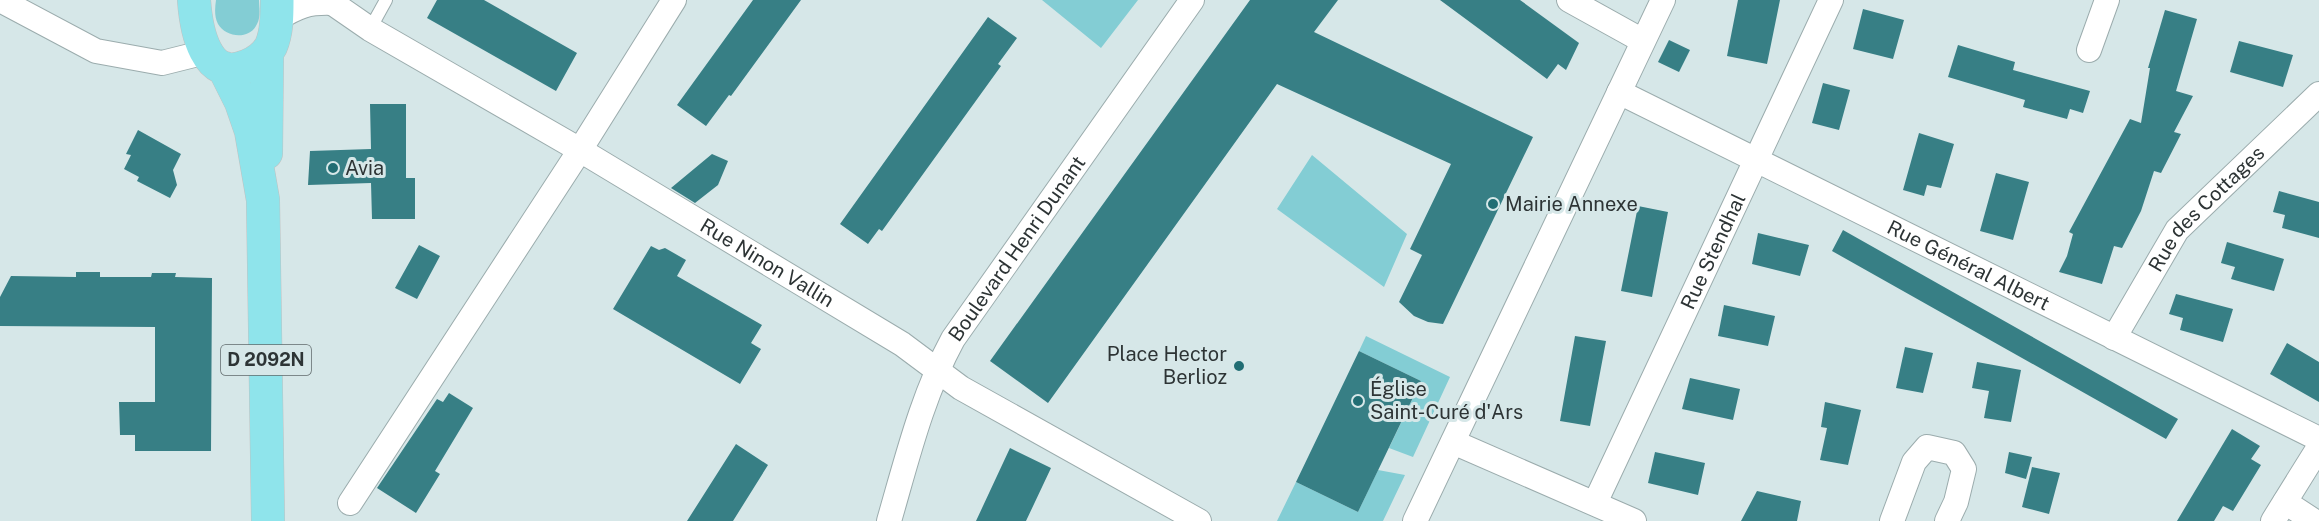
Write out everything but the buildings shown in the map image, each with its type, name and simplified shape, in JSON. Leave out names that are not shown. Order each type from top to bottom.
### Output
[{"type":"main road","points":[[194,0],[196,25],[215,60],[236,70],[255,63],[267,52],[272,43],[277,10]]},
{"type":"main road","name":"D 2092N","points":[[262,200],[268,131],[267,52]]},
{"type":"main road","name":"D 2092N","points":[[215,60],[241,102],[252,131],[258,159],[262,200],[268,521]]},
{"type":"street","points":[[0,0],[96,51],[162,63],[215,60]]},
{"type":"street","points":[[351,503],[580,150],[674,0]]},
{"type":"street","name":"Boulevard Henri Dunant","points":[[889,521],[922,407],[936,369],[953,339],[1192,0]]},
{"type":"street","points":[[1569,0],[1643,41]]},
{"type":"street","points":[[1415,521],[1663,0]]},
{"type":"street","name":"Rue Stendhal","points":[[1595,503],[1831,0]]},
{"type":"street","points":[[2089,50],[2107,0]]},
{"type":"street","name":"Rue Ninon Vallin","points":[[277,10],[295,8],[312,2],[330,2],[370,29],[580,150],[893,338],[968,392],[1199,521]]},
{"type":"street","name":"Rue Général Albert","points":[[1619,92],[2319,439]]},
{"type":"street","name":"Rue des Cottages","points":[[2114,338],[2177,230],[2319,94]]},
{"type":"street","points":[[1453,441],[1634,521]]},
{"type":"street","points":[[1892,521],[1914,462],[1927,447],[1954,453],[1964,469],[1956,502],[1947,521]]},
{"type":"street","points":[[2314,521],[2279,511],[2319,447]]},
{"type":"lane","points":[[370,29],[386,0]]},
{"type":"shaded area","points":[[216,0],[259,0],[259,18],[254,29],[244,35],[238,35],[222,29],[216,18]]},
{"type":"shaded area","points":[[1042,0],[1138,0],[1101,48]]},
{"type":"shaded area","points":[[1312,155],[1407,234],[1384,287],[1277,209]]},
{"type":"shaded area","points":[[1366,336],[1450,377],[1413,457],[1389,448],[1421,381],[1359,351]]},
{"type":"shaded area","points":[[1378,470],[1405,475],[1383,521],[1277,521],[1296,482],[1358,512]]},
{"type":"place","name":"Avia","points":[[333,168]]},
{"type":"place","name":"Mairie Annexe","points":[[1493,204]]},
{"type":"place","name":"Place Hector Berlioz","points":[[1239,366]]},
{"type":"place","name":"Église Saint-Curé d'Ars","points":[[1358,401]]}]
